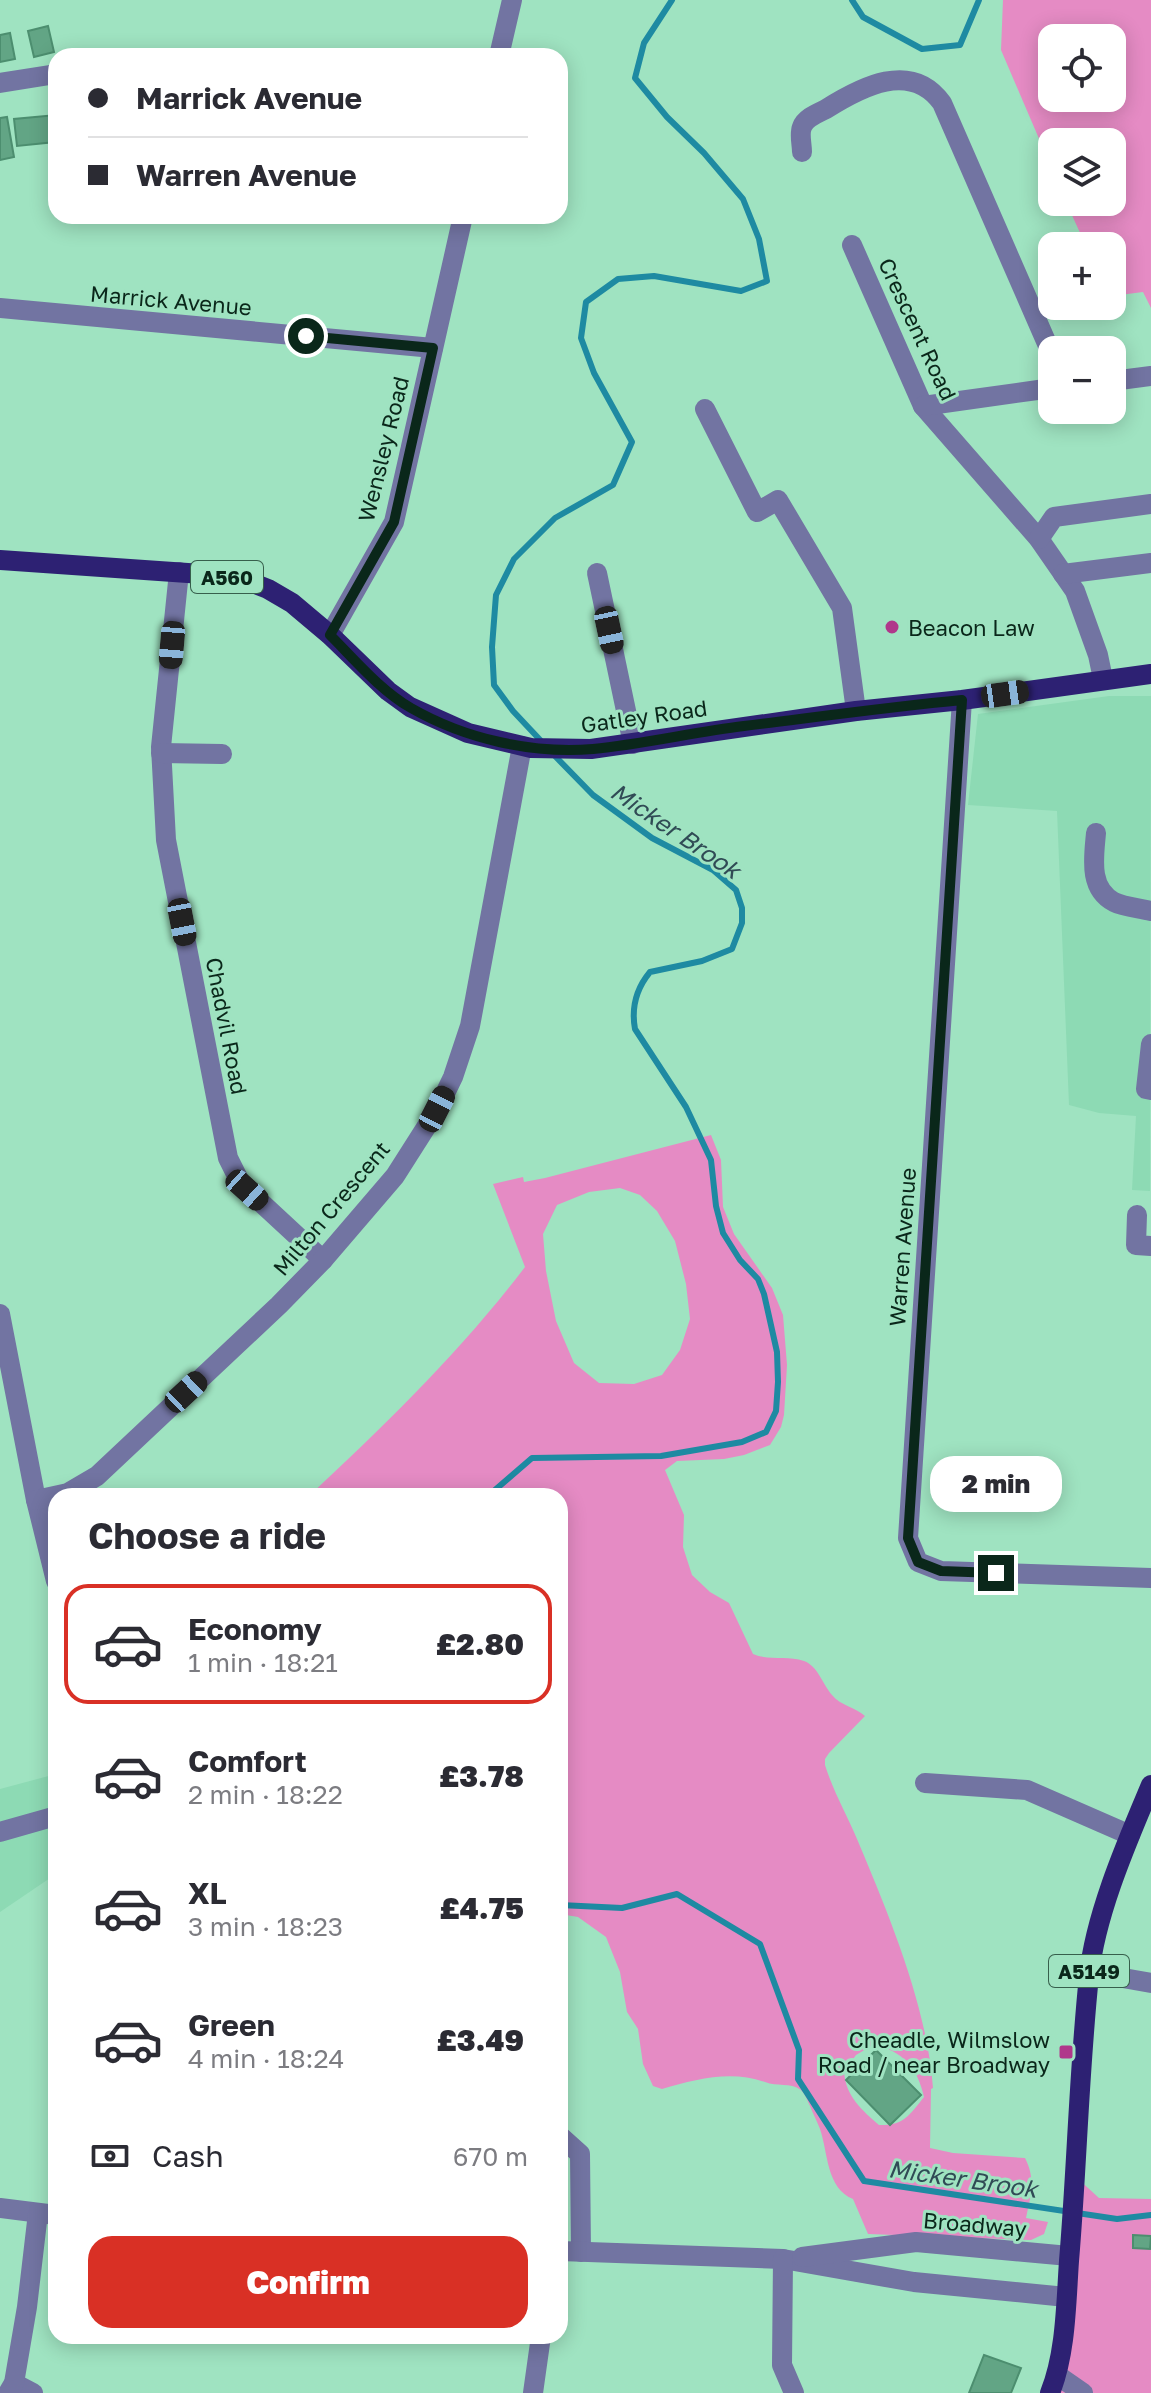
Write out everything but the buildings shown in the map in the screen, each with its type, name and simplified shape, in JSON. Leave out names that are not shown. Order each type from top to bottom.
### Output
[{"type":"main road","name":"Gatley Road","points":[[0,560],[179,572],[238,579],[268,589],[292,603],[388,691],[410,707],[468,733],[526,747],[591,749],[856,711],[1151,674]]},
{"type":"main road","name":"A5149","points":[[1053,2384],[1066,2297],[1089,1972],[1104,1909],[1151,1785]]},
{"type":"street","points":[[501,48],[512,0]]},
{"type":"street","points":[[0,83],[48,75]]},
{"type":"street","points":[[802,152],[801,128],[805,121],[875,83],[897,80],[917,83],[934,92],[942,103],[1044,336]]},
{"type":"street","name":"Wensley Road","points":[[330,635],[394,522],[461,224]]},
{"type":"street","name":"Crescent Road","points":[[852,245],[929,413],[1039,539],[1075,591],[1098,655],[1103,679]]},
{"type":"street","name":"Marrick Avenue","points":[[0,308],[433,348]]},
{"type":"street","points":[[1126,379],[1151,376]]},
{"type":"street","points":[[929,413],[1038,391]]},
{"type":"street","points":[[705,409],[757,512],[778,500],[842,608],[856,711]]},
{"type":"street","points":[[1039,539],[1054,517],[1151,504]]},
{"type":"street","points":[[1063,574],[1151,563]]},
{"type":"street","name":"Chadvil Road","points":[[179,572],[162,728],[166,840],[228,1158],[241,1184],[323,1260]]},
{"type":"street","points":[[597,573],[633,744]]},
{"type":"street","name":"Warren Avenue","points":[[962,700],[908,1538],[918,1562],[941,1571],[1142,1577]]},
{"type":"street","name":"Milton Crescent","points":[[77,1488],[97,1476],[323,1260],[395,1176],[437,1110],[453,1077],[470,1026],[526,747]]},
{"type":"street","points":[[161,753],[222,754]]},
{"type":"street","points":[[1096,833],[1093,873],[1104,894],[1115,903],[1151,911]]},
{"type":"street","points":[[1151,1044],[1146,1089],[1151,1090]]},
{"type":"street","points":[[1137,1215],[1136,1245],[1151,1246]]},
{"type":"street","points":[[0,1314],[48,1549]]},
{"type":"street","name":"Milton Crescent","points":[[36,1500],[48,1497]]},
{"type":"street","points":[[925,1783],[1027,1790],[1130,1835]]},
{"type":"street","points":[[0,1832],[48,1818]]},
{"type":"street","points":[[1089,1972],[1151,1983]]},
{"type":"street","points":[[568,2143],[580,2154],[570,2251]]},
{"type":"street","points":[[0,2208],[47,2214],[11,2388],[33,2393]]},
{"type":"street","name":"Broadway","points":[[783,2259],[916,2242],[1070,2246]]},
{"type":"street","name":"Broadway","points":[[570,2251],[783,2259],[914,2282],[1066,2297]]},
{"type":"street","points":[[783,2259],[782,2365],[794,2393]]},
{"type":"street","points":[[533,2393],[540,2344]]},
{"type":"street","points":[[1053,2384],[1083,2393]]},
{"type":"shaded area","points":[[1003,0],[1151,0],[1151,308],[1143,292],[1126,294],[1126,232],[1080,232],[1072,216],[1126,216],[1126,128],[1038,128],[1038,136],[1001,50]]},
{"type":"shaded area","points":[[1109,696],[1151,696],[1150,1191],[1132,1190],[1136,1116],[1099,1113],[1069,1105],[1057,811],[968,805],[978,714]]},
{"type":"shaded area","points":[[711,1135],[721,1160],[723,1207],[734,1234],[772,1288],[783,1315],[787,1365],[784,1415],[770,1445],[724,1459],[677,1461],[665,1470],[684,1515],[683,1547],[692,1575],[710,1592],[729,1603],[753,1654],[809,1663],[836,1699],[865,1716],[829,1753],[825,1765],[882,1898],[915,1993],[933,2088],[930,2148],[953,2153],[1025,2158],[1031,2180],[1026,2218],[1048,2222],[1044,2234],[1031,2240],[868,2234],[853,2199],[844,2194],[833,2178],[820,2129],[801,2090],[752,2078],[726,2076],[662,2089],[653,2086],[643,2064],[638,2029],[627,2012],[620,1972],[606,1937],[578,1917],[568,1915],[568,1488],[317,1488],[422,1386],[525,1267],[493,1184],[523,1177],[524,1182]],"holes":[[[620,1188],[640,1195],[657,1211],[675,1241],[686,1284],[690,1319],[680,1350],[662,1375],[634,1384],[599,1383],[574,1363],[556,1321],[546,1271],[543,1234],[557,1205],[589,1192]],[[873,2045],[908,2062],[918,2078],[924,2097],[900,2122],[879,2125],[856,2102],[848,2089],[844,2072],[856,2055]]]},
{"type":"shaded area","points":[[48,1776],[48,1879],[0,1912],[0,1789]]},
{"type":"shaded area","points":[[1076,2177],[1099,2198],[1151,2199],[1151,2393],[1050,2393]]},
{"type":"waterway","name":"Micker Brook","points":[[543,743],[494,685],[492,647],[496,595],[514,559],[555,518],[613,485],[632,442],[594,373],[581,338],[586,302],[618,279],[654,276],[741,291],[767,281],[759,239],[743,199],[635,78],[644,43],[672,0]]},
{"type":"waterway","name":"Micker Brook","points":[[852,0],[863,17],[922,49],[960,45],[979,0]]},
{"type":"waterway","name":"Micker Brook","points":[[497,1488],[532,1458],[661,1456],[742,1442],[766,1432],[776,1411],[777,1352],[764,1294],[758,1279],[740,1260],[723,1233],[716,1206],[711,1160],[686,1107],[635,1029],[634,1021],[636,999],[650,972],[702,961],[732,949],[742,923],[742,908],[736,890],[713,870],[652,838],[593,795],[553,754]]},
{"type":"waterway","name":"Micker Brook","points":[[568,1905],[622,1908],[677,1894],[760,1944],[799,2050],[798,2079],[864,2181],[1117,2219],[1151,2215]]},
{"type":"place","name":"Beacon Law","points":[[892,627]]},
{"type":"place","name":"Cheadle, Wilmslow Road / near Broadway","points":[[1066,2052]]},
{"type":"route","points":[[306,336],[433,348],[394,522],[330,635],[388,691],[410,707],[468,733],[497,741],[531,748],[591,749],[741,726],[962,700],[908,1538],[918,1562],[941,1571],[996,1573]]}]
